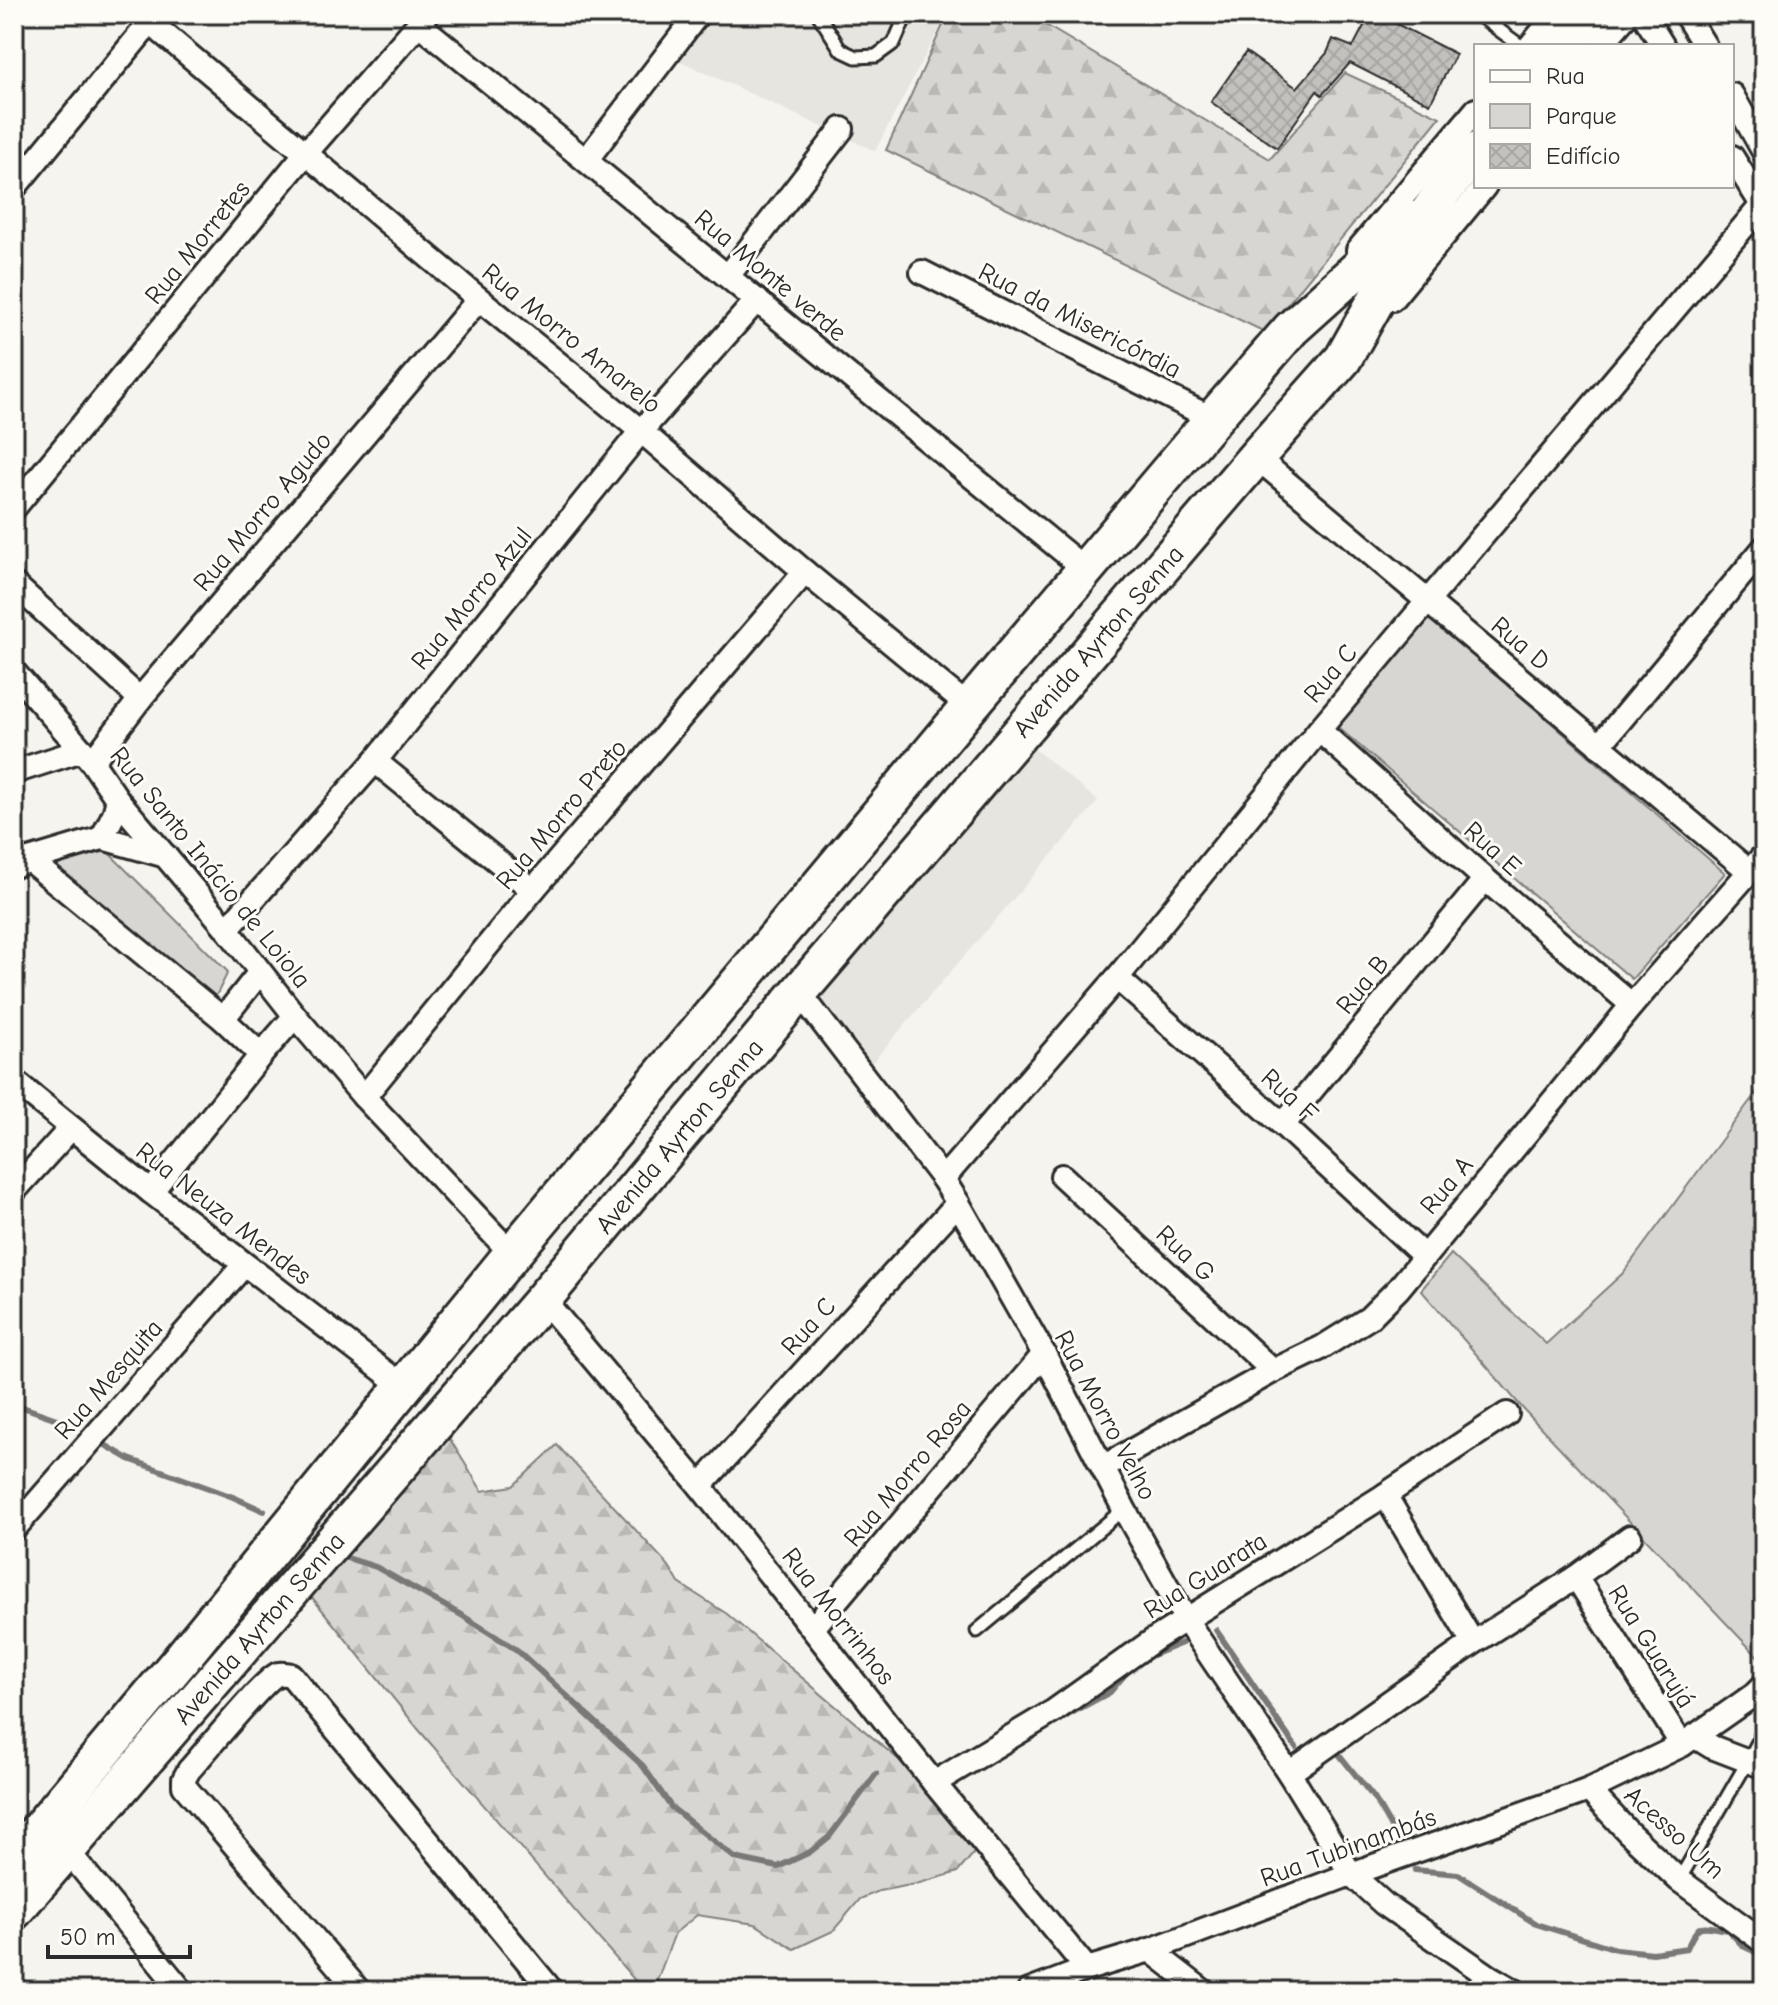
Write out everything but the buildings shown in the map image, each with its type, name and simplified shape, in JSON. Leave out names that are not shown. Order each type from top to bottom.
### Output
[{"type":"main road","points":[[1566,44],[1590,14]]},
{"type":"main road","points":[[1445,189],[1474,153]]},
{"type":"main road","name":"Avenida Ayrton Senna","points":[[14,1859],[512,1254],[1213,419],[1291,329],[1445,189]]},
{"type":"main road","name":"Avenida Ayrton Senna","points":[[14,1911],[543,1299],[799,992],[1343,359],[1414,233],[1445,189]]},
{"type":"street","points":[[587,159],[698,14]]},
{"type":"street","points":[[1532,44],[1557,14]]},
{"type":"street","points":[[1602,44],[1628,14]]},
{"type":"street","points":[[1643,14],[1662,44]]},
{"type":"street","points":[[1685,14],[1704,44]]},
{"type":"street","points":[[14,188],[149,17]]},
{"type":"street","name":"Rua Morro Amarelo","points":[[149,17],[305,154],[969,707]]},
{"type":"street","name":"Rua Monte verde","points":[[423,19],[587,159],[1086,570]]},
{"type":"street","name":"Rua Morretes","points":[[14,508],[305,154],[423,19]]},
{"type":"street","points":[[1734,99],[1764,152]]},
{"type":"street","name":"Avenida Ayrton Senna","points":[[1291,329],[1474,112]]},
{"type":"street","points":[[728,276],[842,129]]},
{"type":"street","points":[[1734,160],[1763,207]]},
{"type":"street","name":"Avenida Ayrton Senna","points":[[1343,359],[1483,188]]},
{"type":"street","name":"Rua C","points":[[943,1179],[1117,978],[1319,730],[1763,207]]},
{"type":"street","name":"Rua da Misericórdia","points":[[922,272],[1213,419]]},
{"type":"street","name":"Rua Morro Agudo","points":[[87,756],[140,699],[479,299]]},
{"type":"street","name":"Rua Morro Azul","points":[[227,929],[375,761],[641,431],[757,300]]},
{"type":"street","name":"Rua D","points":[[1256,457],[1599,746],[1757,863]]},
{"type":"street","points":[[1599,746],[1764,548]]},
{"type":"street","name":"Rua Morro Preto","points":[[364,1097],[533,890],[805,572]]},
{"type":"street","points":[[14,584],[140,699]]},
{"type":"street","name":"Rua Santo Inácio de Loiola","points":[[14,672],[87,756],[118,800],[364,1097],[512,1254]]},
{"type":"street","name":"Rua E","points":[[1319,730],[1632,1005]]},
{"type":"street","points":[[14,772],[87,756]]},
{"type":"street","points":[[375,761],[533,890]]},
{"type":"street","points":[[102,838],[118,800]]},
{"type":"street","points":[[21,863],[102,838],[167,857]]},
{"type":"street","points":[[21,863],[223,1019],[261,1055]]},
{"type":"street","name":"Rua A","points":[[1103,1467],[1273,1371],[1321,1348],[1369,1318],[1398,1289],[1632,1005],[1757,863]]},
{"type":"street","name":"Rua B","points":[[1283,1125],[1485,879]]},
{"type":"street","points":[[223,1019],[260,972]]},
{"type":"street","name":"Rua F","points":[[1117,978],[1283,1125],[1424,1256]]},
{"type":"street","name":"Rua Morro Velho","points":[[799,992],[943,1179],[1044,1354],[1124,1509],[1186,1620],[1289,1773],[1351,1874],[1384,1904],[1515,1991]]},
{"type":"street","points":[[151,1192],[295,1016]]},
{"type":"street","name":"Rua Neuza Mendes","points":[[14,1081],[244,1265],[403,1386]]},
{"type":"street","points":[[14,1191],[71,1128]]},
{"type":"street","name":"Rua G","points":[[1062,1176],[1273,1371]]},
{"type":"street","name":"Rua C","points":[[700,1486],[958,1203]]},
{"type":"street","name":"Rua Mesquita","points":[[14,1529],[244,1265]]},
{"type":"street","name":"Rua Morrinhos","points":[[543,1299],[700,1486],[934,1783],[1087,1969]]},
{"type":"street","name":"Rua Morro Rosa","points":[[813,1628],[1044,1354]]},
{"type":"street","name":"Rua Guarata","points":[[934,1783],[1054,1711],[1112,1668],[1507,1414]]},
{"type":"street","points":[[1385,1495],[1473,1643]]},
{"type":"street","points":[[1289,1773],[1630,1537]]},
{"type":"street","name":"Rua Guarujá","points":[[1576,1577],[1688,1740]]},
{"type":"street","points":[[231,1661],[261,1689]]},
{"type":"street","points":[[359,1991],[184,1786],[189,1770],[261,1689],[281,1673],[291,1675],[552,1991]]},
{"type":"street","name":"Rua Tubinambás","points":[[1029,1991],[1589,1790],[1688,1740],[1764,1685]]},
{"type":"street","points":[[1688,1740],[1756,1764]]},
{"type":"street","name":"Acesso Um","points":[[1589,1790],[1679,1880],[1764,1942]]},
{"type":"street","points":[[67,1850],[182,1991]]},
{"type":"street","points":[[1150,1950],[1203,1991]]},
{"type":"lane","points":[[818,14],[841,50],[856,57],[876,56],[894,43],[904,20],[902,14]]},
{"type":"lane","points":[[1477,14],[1518,44]]},
{"type":"lane","points":[[977,1631],[1124,1509]]},
{"type":"lane","points":[[1679,1880],[1756,1764],[1764,1725]]},
{"type":"shaded area","points":[[713,14],[947,14],[875,151],[678,60]]},
{"type":"shaded area","points":[[1032,747],[1098,801],[871,1064],[815,998]]},
{"type":"green space","points":[[948,14],[1027,14],[1270,159],[1345,73],[1440,117],[1265,332],[886,150]]},
{"type":"green space","points":[[1425,614],[1725,873],[1632,979],[1333,723]]},
{"type":"green space","points":[[107,851],[228,972],[214,1000],[43,868]]},
{"type":"green space","points":[[1764,1082],[1762,1661],[1525,1411],[1421,1290],[1451,1254],[1546,1344],[1623,1273]]},
{"type":"green space","points":[[446,1433],[482,1491],[513,1486],[557,1445],[669,1566],[679,1583],[727,1614],[912,1771],[978,1848],[958,1872],[879,1891],[860,1899],[833,1931],[794,1949],[755,1924],[697,1915],[675,1933],[653,1991],[644,1991],[419,1730],[306,1590]]},
{"type":"waterway","points":[[14,1404],[74,1425]]},
{"type":"waterway","points":[[100,1442],[129,1459],[264,1511]]},
{"type":"waterway","points":[[341,1556],[376,1567],[517,1650],[643,1766],[671,1807],[735,1858],[778,1867],[810,1852],[829,1837],[876,1774]]},
{"type":"waterway","points":[[1216,1630],[1296,1747]]},
{"type":"waterway","points":[[1145,1658],[1182,1643]]},
{"type":"waterway","points":[[1062,1718],[1110,1692],[1132,1666]]},
{"type":"waterway","points":[[1338,1753],[1374,1798],[1392,1829]]},
{"type":"waterway","points":[[1415,1870],[1458,1874],[1536,1924],[1616,1949],[1653,1953],[1687,1948],[1698,1929],[1706,1927],[1728,1930],[1743,1946],[1764,1956]]}]
